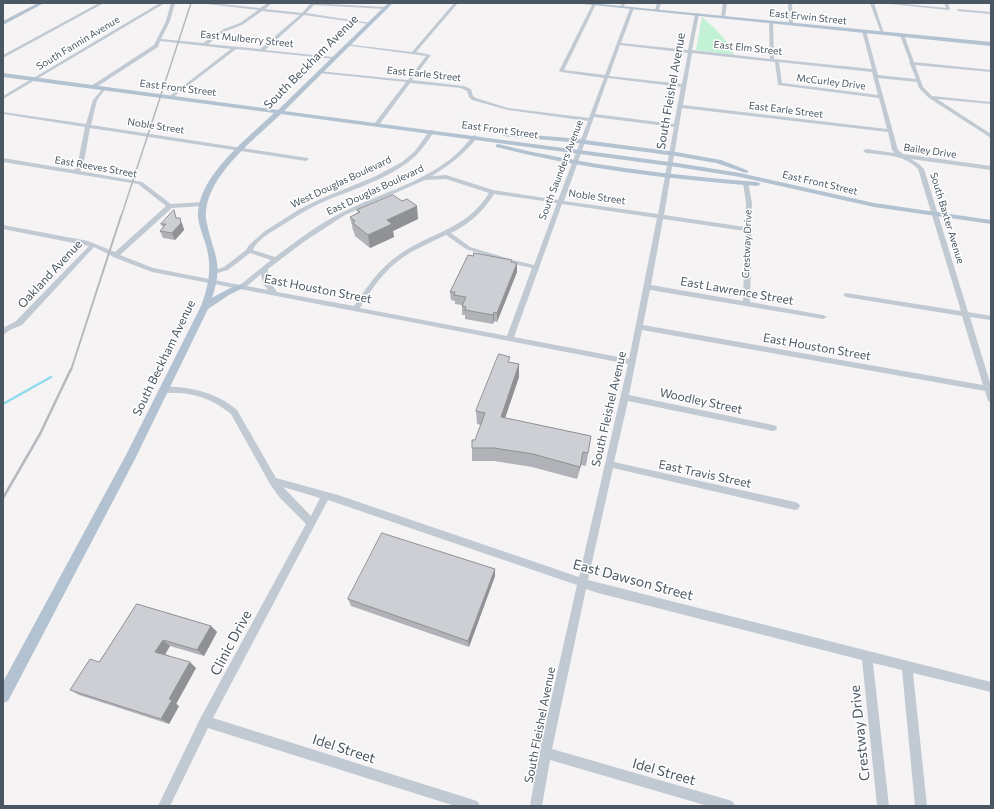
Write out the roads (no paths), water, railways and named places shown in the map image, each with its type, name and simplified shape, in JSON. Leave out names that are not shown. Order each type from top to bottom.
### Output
[{"type":"main road","points":[[3,23],[42,3]]},
{"type":"main road","name":"South Beckham Avenue","points":[[3,696],[196,329],[205,307],[213,282],[214,272],[212,250],[202,216],[206,192],[212,181],[240,150],[390,3]]},
{"type":"main road","name":"East Erwin Street","points":[[575,3],[623,5],[632,8],[991,44]]},
{"type":"main road","name":"East Front Street","points":[[3,75],[432,131],[685,166],[769,181],[866,204],[991,222]]},
{"type":"main road","points":[[476,137],[552,137],[582,143],[711,159],[744,170],[769,181]]},
{"type":"main road","points":[[476,137],[494,145],[535,156],[576,160],[813,192]]},
{"type":"main road","points":[[205,307],[226,292],[241,287]]},
{"type":"street","points":[[3,57],[102,3]]},
{"type":"street","name":"South Fannin Avenue","points":[[3,98],[163,3]]},
{"type":"street","points":[[93,87],[153,48],[160,40],[168,21],[173,3]]},
{"type":"street","points":[[200,3],[369,23]]},
{"type":"street","points":[[228,6],[232,3]]},
{"type":"street","points":[[205,44],[225,30],[242,24],[270,3]]},
{"type":"street","points":[[414,53],[456,3]]},
{"type":"street","points":[[657,10],[659,3]]},
{"type":"street","points":[[723,17],[725,3]]},
{"type":"street","points":[[790,3],[791,24]]},
{"type":"street","points":[[872,3],[883,33]]},
{"type":"street","points":[[882,3],[948,9],[946,3]]},
{"type":"street","points":[[262,50],[313,4],[385,8]]},
{"type":"street","points":[[594,4],[561,71],[684,86]]},
{"type":"street","name":"South Saunders Avenue","points":[[510,338],[632,8]]},
{"type":"street","points":[[958,10],[991,13]]},
{"type":"street","name":"South Fleishel Avenue","points":[[536,806],[545,753],[581,583],[640,327],[697,14]]},
{"type":"street","points":[[771,22],[772,60]]},
{"type":"street","name":"South Baxter Avenue","points":[[864,31],[896,151],[902,156],[912,160],[920,167],[936,214],[991,399]]},
{"type":"street","points":[[902,35],[917,81],[921,87],[931,97],[991,136]]},
{"type":"street","name":"East Mulberry Street","points":[[160,40],[333,58]]},
{"type":"street","name":"East Elm Street","points":[[619,44],[777,60],[917,81]]},
{"type":"street","points":[[346,45],[428,55],[377,124]]},
{"type":"street","points":[[172,97],[236,47]]},
{"type":"street","name":"McCurley Drive","points":[[777,60],[780,84],[881,97]]},
{"type":"street","points":[[911,63],[991,71]]},
{"type":"street","name":"East Earle Street","points":[[319,72],[465,88],[469,90],[471,97],[474,99],[503,108],[677,126]]},
{"type":"street","points":[[76,172],[80,167],[95,100],[104,88]]},
{"type":"street","points":[[931,97],[991,102]]},
{"type":"street","name":"East Earle Street","points":[[680,106],[890,131]]},
{"type":"street","name":"Noble Street","points":[[3,113],[306,159]]},
{"type":"street","name":"West Douglas Boulevard","points":[[214,272],[226,269],[274,227],[300,211],[378,177],[404,163],[417,152],[432,131]]},
{"type":"street","name":"East Douglas Boulevard","points":[[241,287],[312,232],[344,213],[426,178],[442,168],[472,143],[476,137]]},
{"type":"street","name":"Bailey Drive","points":[[866,152],[991,168]]},
{"type":"street","name":"East Reeves Street","points":[[3,160],[140,183],[170,206]]},
{"type":"street","points":[[442,168],[446,177]]},
{"type":"street","name":"Noble Street","points":[[426,178],[446,177],[492,192],[747,229]]},
{"type":"street","name":"Crestway Drive","points":[[746,183],[749,203],[747,229],[746,304]]},
{"type":"street","points":[[356,309],[371,285],[394,261],[414,247],[469,220],[486,205],[492,192]]},
{"type":"street","points":[[114,256],[170,206],[203,204]]},
{"type":"street","name":"East Houston Street","points":[[3,227],[93,245],[114,256],[145,268],[632,362]]},
{"type":"street","points":[[446,232],[468,248],[517,264],[535,267]]},
{"type":"street","name":"Oakland Avenue","points":[[4,329],[19,323],[93,245]]},
{"type":"street","points":[[248,251],[276,260]]},
{"type":"street","points":[[265,268],[265,280],[267,287],[278,293]]},
{"type":"street","name":"East Lawrence Street","points":[[648,287],[823,317]]},
{"type":"street","points":[[846,296],[991,318]]},
{"type":"street","name":"East Houston Street","points":[[640,327],[989,389]]},
{"type":"street","points":[[164,389],[193,392],[212,396],[234,412],[273,481],[283,494],[312,523]]},
{"type":"street","name":"Woodley Street","points":[[625,397],[773,428]]},
{"type":"street","name":"East Travis Street","points":[[609,464],[795,506]]},
{"type":"street","name":"East Dawson Street","points":[[273,481],[326,496],[581,583],[991,687]]},
{"type":"street","name":"Clinic Drive","points":[[164,806],[206,721],[326,496]]},
{"type":"street","name":"Crestway Drive","points":[[868,656],[883,806]]},
{"type":"street","points":[[907,666],[922,806]]},
{"type":"street","name":"Idel Street","points":[[206,721],[474,806]]},
{"type":"street","name":"Idel Street","points":[[545,753],[729,806]]},
{"type":"waterway","points":[[3,404],[51,377]]},
{"type":"railway","points":[[121,217],[191,3]]},
{"type":"railway","points":[[71,370],[121,216]]},
{"type":"railway","points":[[3,498],[40,434],[71,369]]}]
